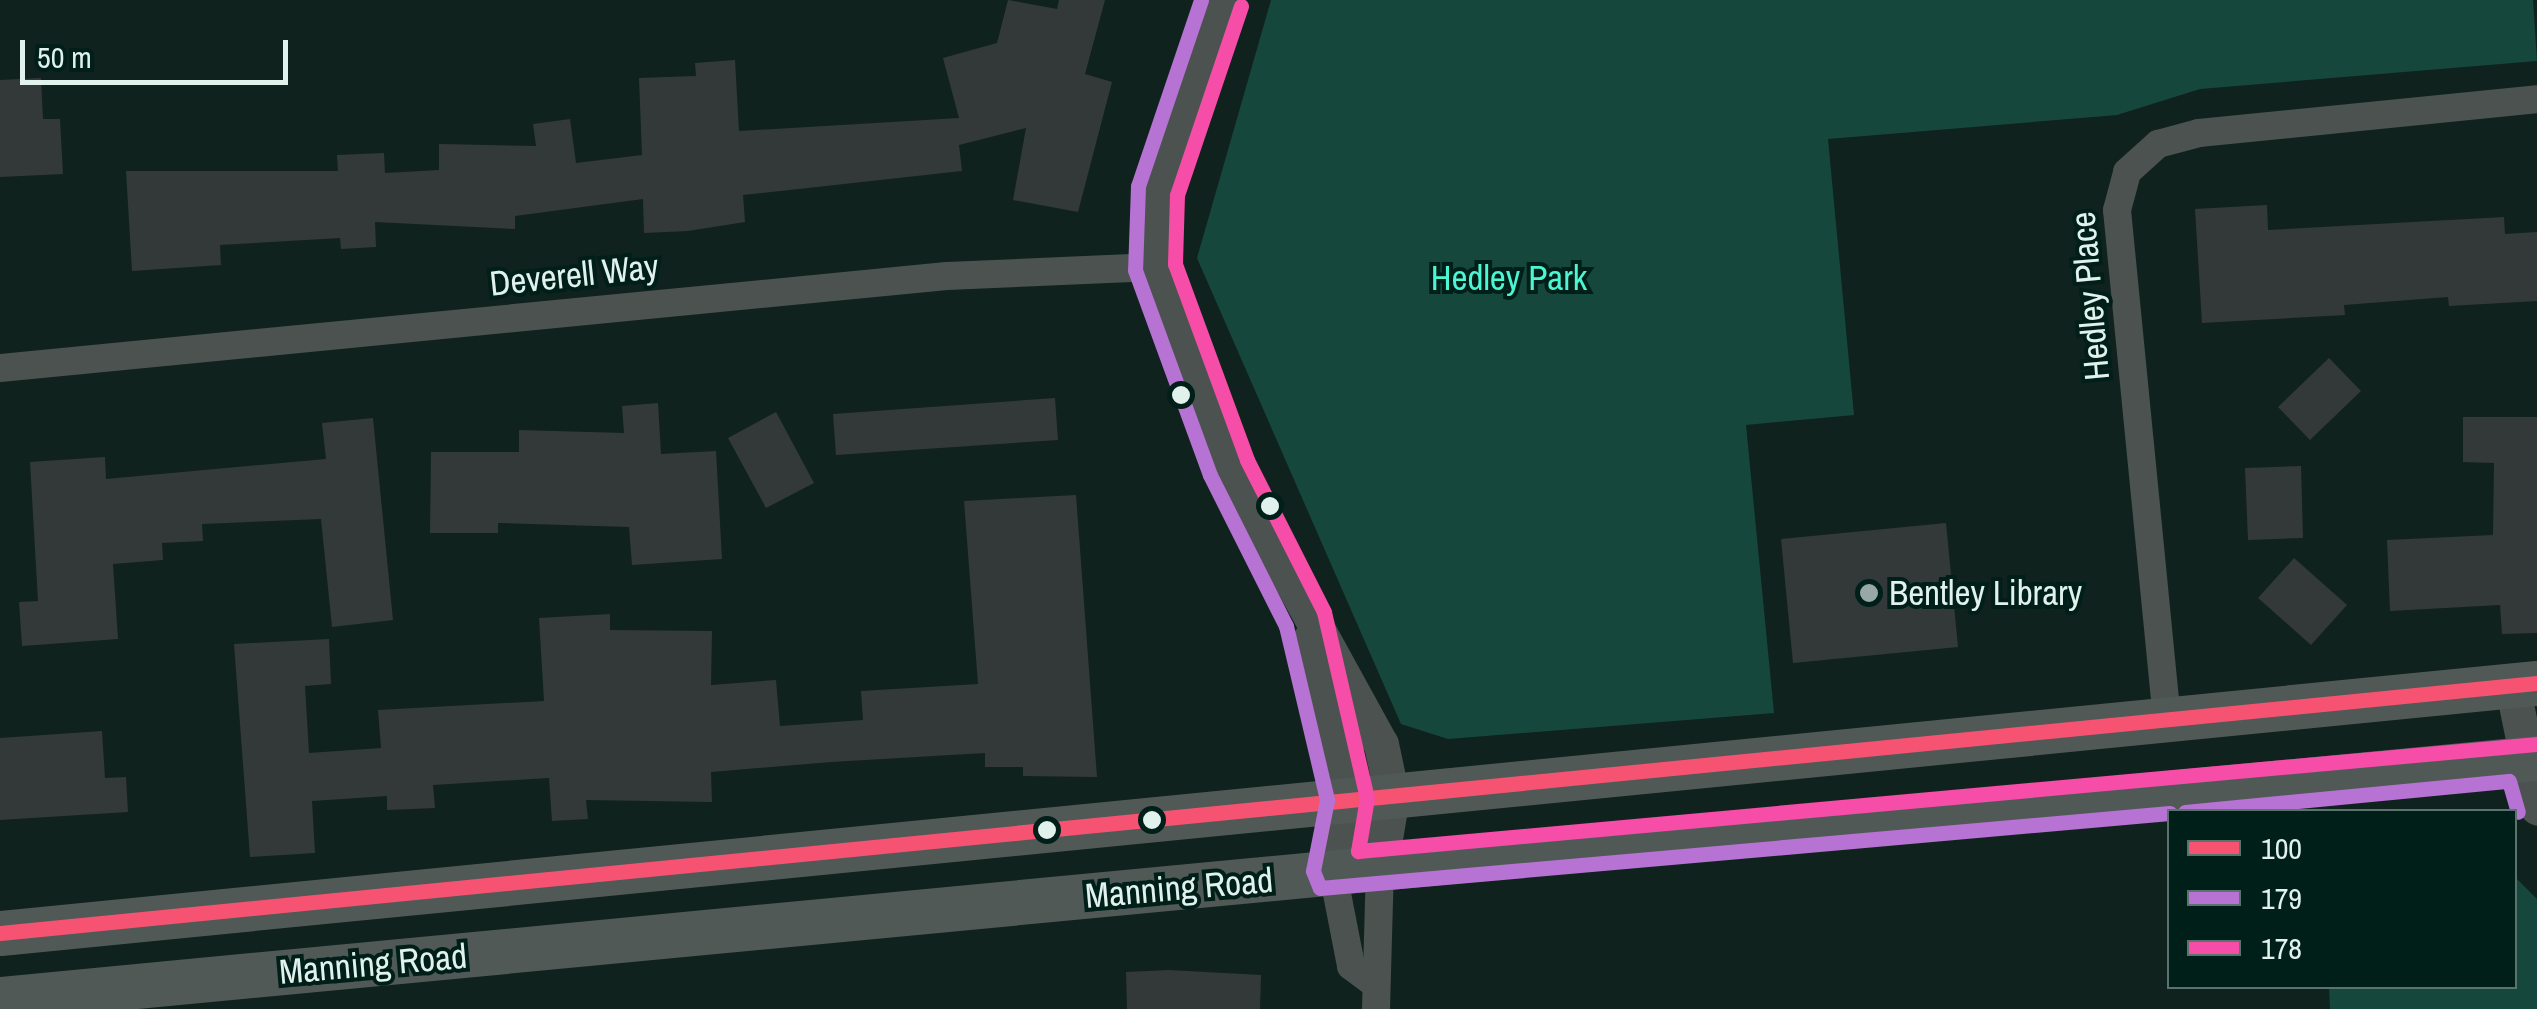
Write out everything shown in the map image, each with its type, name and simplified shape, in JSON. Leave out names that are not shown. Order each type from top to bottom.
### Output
[{"type":"main road","name":"Manning Road","points":[[0,933],[2524,684]]},
{"type":"main road","name":"Manning Road","points":[[0,998],[2530,758]]},
{"type":"street","points":[[1222,0],[1157,190],[1155,267],[1229,468],[1305,618],[1356,690],[1392,796],[1380,869],[1384,958],[1374,995]]},
{"type":"street","name":"Hedley Place","points":[[2167,720],[2117,210],[2127,172],[2158,144],[2198,133],[2537,99]]},
{"type":"street","name":"Deverell Way","points":[[0,368],[947,276],[1155,267]]},
{"type":"street","points":[[1305,618],[1347,800],[1334,873],[1351,966],[1374,995]]},
{"type":"street","points":[[2524,684],[2537,807]]},
{"type":"green space","name":"Hedley Park","points":[[1271,0],[2533,0],[2537,61],[2200,89],[2117,115],[1828,139],[1854,415],[1746,425],[1774,713],[1448,739],[1401,724],[1197,258]]},
{"type":"green space","points":[[2517,879],[2537,899],[2537,1009],[2330,1009],[2329,989],[2517,989]]},
{"type":"building","points":[[1008,0],[1057,9],[1059,0],[1105,0],[1085,74],[1112,82],[1078,212],[1013,200],[1026,128],[959,145],[962,171],[743,195],[745,222],[644,233],[643,199],[515,216],[515,229],[375,222],[376,247],[341,249],[340,238],[220,245],[221,265],[132,271],[126,171],[338,171],[337,155],[384,153],[385,173],[439,170],[439,144],[536,146],[533,124],[570,119],[576,163],[642,155],[639,78],[696,76],[695,63],[735,60],[739,131],[959,118],[943,58],[997,43]]},
{"type":"building","points":[[41,78],[43,119],[60,119],[63,174],[0,177],[0,80]]},
{"type":"building","points":[[2267,205],[2268,230],[2504,217],[2505,234],[2537,232],[2537,301],[2449,306],[2448,297],[2344,305],[2345,315],[2202,323],[2195,209]]},
{"type":"building","points":[[2329,358],[2361,391],[2310,440],[2278,407]]},
{"type":"building","points":[[1055,398],[1058,440],[836,455],[833,414]]},
{"type":"building","points":[[658,403],[661,454],[716,451],[722,559],[632,565],[629,527],[498,523],[498,533],[430,533],[431,452],[519,452],[519,430],[624,433],[622,406]]},
{"type":"building","points":[[776,412],[814,483],[766,508],[728,438]]},
{"type":"building","points":[[2463,417],[2537,417],[2537,633],[2502,634],[2500,605],[2390,611],[2387,540],[2493,535],[2494,463],[2463,462]]},
{"type":"building","points":[[373,418],[393,620],[332,627],[321,519],[202,524],[203,541],[162,543],[163,560],[113,564],[118,639],[22,646],[19,602],[38,601],[30,462],[105,457],[106,479],[326,459],[322,423]]},
{"type":"building","points":[[2301,466],[2303,538],[2248,540],[2245,468]]},
{"type":"building","points":[[1076,495],[1097,777],[1023,776],[1023,767],[985,767],[985,753],[831,762],[711,772],[712,802],[586,800],[588,819],[552,821],[549,778],[433,785],[435,808],[387,810],[387,796],[312,801],[315,853],[250,857],[234,644],[329,639],[331,684],[305,686],[309,753],[381,748],[378,710],[544,701],[539,618],[610,614],[610,630],[712,631],[711,685],[776,680],[780,726],[863,720],[861,691],[978,684],[964,501]]},
{"type":"building","name":"Bentley Library","points":[[1946,523],[1958,647],[1793,663],[1781,539]]},
{"type":"building","points":[[2294,558],[2347,605],[2311,645],[2258,598]]},
{"type":"building","points":[[102,731],[105,778],[126,777],[128,812],[0,820],[0,738]]},
{"type":"building","points":[[1126,972],[1261,975],[1260,1009],[1127,1009]]},
{"type":"transit line","name":"179","points":[[1201,0],[1138,186],[1135,270],[1210,475],[1286,626],[1327,800],[1313,871],[1320,888],[2167,813]]},
{"type":"transit line","name":"178","points":[[1241,6],[1177,195],[1175,264],[1247,460],[1324,612],[1367,798],[1358,851],[2537,744]]},
{"type":"transit line","name":"100","points":[[0,933],[2537,683]]},
{"type":"transit line","name":"179","points":[[2216,809],[2509,781],[2518,812]]},
{"type":"place","name":"Bentley Library","points":[[1869,593]]}]
